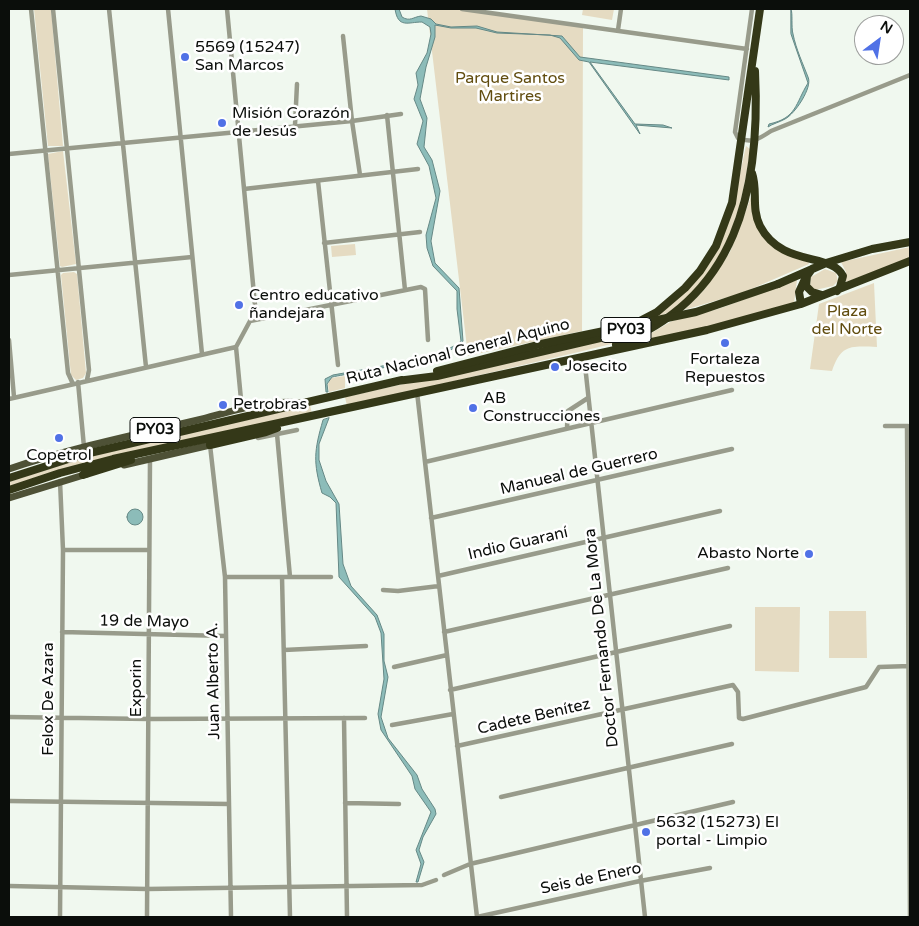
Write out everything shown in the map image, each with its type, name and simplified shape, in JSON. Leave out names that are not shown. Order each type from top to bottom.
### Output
[{"type":"highway","name":"PY03","points":[[397,381],[437,376],[604,337],[627,329],[657,312],[693,280],[716,246],[732,203],[743,140],[760,9]]},
{"type":"highway","name":"PY03","points":[[586,356],[636,338],[661,324],[701,288],[722,260],[734,235],[743,209],[750,168],[754,142],[756,89],[754,56]]},
{"type":"highway","points":[[750,168],[754,178],[756,216],[768,237],[777,246],[791,254],[836,266],[843,276],[837,291]]},
{"type":"highway","name":"Ruta Nacional General Aquino","points":[[10,475],[81,455],[397,381],[532,346],[696,312],[778,284],[826,263],[872,249],[910,242]]},
{"type":"highway","name":"Ruta Nacional General Aquino","points":[[9,490],[60,473],[159,449],[708,330],[801,304],[910,261]]},
{"type":"highway","points":[[801,304],[799,292],[807,276],[814,268]]},
{"type":"highway","points":[[807,276],[808,289],[824,295]]},
{"type":"highway","name":"PY03","points":[[210,446],[266,432],[285,423]]},
{"type":"highway","points":[[83,475],[159,449]]},
{"type":"main road","name":"PY03","points":[[10,475],[84,447],[276,403],[303,403]]},
{"type":"main road","points":[[164,428],[253,415]]},
{"type":"main road","name":"PY03","points":[[9,498],[83,475],[210,446]]},
{"type":"street","points":[[31,9],[68,373],[73,384]]},
{"type":"street","points":[[53,9],[89,370],[87,380]]},
{"type":"street","points":[[109,9],[146,367]]},
{"type":"street","points":[[168,9],[202,354]]},
{"type":"street","points":[[227,9],[256,305],[236,347],[242,410]]},
{"type":"street","points":[[462,9],[493,11],[747,49]]},
{"type":"street","points":[[618,30],[621,9]]},
{"type":"street","points":[[752,9],[735,132],[738,138],[754,142],[771,131],[910,75]]},
{"type":"street","points":[[344,36],[352,120],[360,175]]},
{"type":"street","points":[[295,125],[297,84]]},
{"type":"street","points":[[9,154],[400,114]]},
{"type":"street","points":[[387,115],[405,290]]},
{"type":"street","points":[[244,189],[418,169]]},
{"type":"street","points":[[318,181],[338,365]]},
{"type":"street","points":[[324,243],[420,232]]},
{"type":"street","points":[[9,275],[192,257]]},
{"type":"street","points":[[250,321],[421,287],[425,289],[428,340]]},
{"type":"street","points":[[9,340],[12,398],[236,347]]},
{"type":"street","name":"Doctor Fernando De La Mora","points":[[586,356],[588,398],[645,917]]},
{"type":"street","points":[[78,382],[84,447]]},
{"type":"street","points":[[425,462],[567,427],[732,390]]},
{"type":"street","points":[[417,392],[477,917]]},
{"type":"street","points":[[567,427],[568,411],[588,398]]},
{"type":"street","points":[[885,426],[909,426],[910,917]]},
{"type":"street","points":[[210,446],[297,430]]},
{"type":"street","points":[[277,434],[290,577]]},
{"type":"street","name":"Juan Alberto A.","points":[[210,446],[224,577],[231,917]]},
{"type":"street","name":"Manueal de Guerrero","points":[[431,518],[732,449]]},
{"type":"street","name":"Exporin","points":[[147,917],[150,459]]},
{"type":"street","name":"Felox De Azara","points":[[60,481],[63,550],[60,917]]},
{"type":"street","name":"Indio Guaraní","points":[[438,576],[720,511]]},
{"type":"street","points":[[63,550],[149,550]]},
{"type":"street","points":[[444,632],[728,568]]},
{"type":"street","points":[[224,577],[331,577]]},
{"type":"street","points":[[282,577],[290,917]]},
{"type":"street","points":[[383,590],[398,591],[439,586]]},
{"type":"street","points":[[450,690],[730,626]]},
{"type":"street","name":"19 de Mayo","points":[[62,632],[226,636]]},
{"type":"street","points":[[284,650],[366,646]]},
{"type":"street","points":[[394,667],[447,655]]},
{"type":"street","name":"Cadete Benítez","points":[[457,746],[733,685],[738,689],[739,718],[743,719],[866,687],[879,667],[910,666]]},
{"type":"street","points":[[392,725],[453,714]]},
{"type":"street","points":[[9,717],[149,719],[366,718]]},
{"type":"street","points":[[344,718],[347,917]]},
{"type":"street","points":[[501,797],[732,744]]},
{"type":"street","points":[[9,801],[229,804]]},
{"type":"street","points":[[444,875],[470,864],[733,802]]},
{"type":"street","points":[[345,803],[399,804]]},
{"type":"street","name":"Seis de Enero","points":[[477,917],[640,881],[710,868]]},
{"type":"street","points":[[9,886],[147,890],[231,889],[422,885],[436,880]]},
{"type":"green space","points":[[34,9],[51,9],[63,146],[48,146]]},
{"type":"green space","name":"Parque Santos Martires","points":[[427,9],[470,9],[583,25],[582,331],[468,356]]},
{"type":"green space","points":[[583,9],[614,9],[612,20],[582,15]]},
{"type":"green space","points":[[746,146],[750,149],[743,189],[725,245],[704,279],[690,294],[671,311],[655,317],[665,309],[722,240],[731,215]]},
{"type":"green space","points":[[63,151],[76,264],[62,267],[60,266],[48,154]]},
{"type":"green space","points":[[751,197],[757,225],[792,257],[808,261],[809,264],[742,293],[684,310],[704,290],[730,252]]},
{"type":"green space","points":[[355,244],[356,255],[332,257],[331,246]]},
{"type":"green space","points":[[910,247],[910,258],[846,282],[846,272],[841,262]]},
{"type":"green space","points":[[825,269],[836,273],[838,281],[833,286],[815,290],[810,286],[811,277]]},
{"type":"green space","points":[[74,272],[77,274],[86,373],[83,378],[76,380],[71,375],[61,275]]},
{"type":"green space","points":[[797,280],[794,303],[723,324],[636,342],[672,321],[718,309]]},
{"type":"green space","name":"Plaza del Norte","points":[[874,283],[877,347],[848,348],[839,356],[832,371],[810,369],[819,304]]},
{"type":"green space","points":[[655,325],[615,343],[347,406],[345,397],[614,337]]},
{"type":"green space","points":[[345,376],[345,388],[329,392],[328,384],[331,378]]},
{"type":"green space","points":[[310,405],[312,414],[9,488],[9,482],[58,464]]},
{"type":"green space","points":[[755,607],[800,607],[799,672],[755,671]]},
{"type":"green space","points":[[829,611],[866,611],[867,658],[829,658]]},
{"type":"water","points":[[395,9],[399,9],[402,17],[405,18],[421,16],[431,19],[436,24],[451,27],[477,26],[497,32],[539,35],[497,33],[476,28],[451,28],[435,25],[435,37],[426,67],[420,99],[427,118],[424,147],[432,160],[440,191],[431,241],[435,263],[459,288],[463,341],[455,348],[423,359],[332,377],[327,384],[328,392],[326,392],[325,379],[333,375],[421,357],[453,347],[461,341],[457,291],[433,266],[427,248],[426,235],[436,198],[429,166],[417,144],[423,121],[414,99],[418,85],[416,73],[427,53],[431,34],[430,27],[422,22],[401,22],[396,15]]},
{"type":"water","points":[[791,9],[793,34],[808,77],[809,81],[808,87],[794,112],[785,119],[768,127],[769,124],[790,114],[808,83],[791,34]]},
{"type":"water","points":[[551,35],[562,36],[580,57],[729,77],[729,80],[590,62],[635,124],[663,125],[672,128],[636,125],[640,134],[589,62],[579,60],[560,38]]},
{"type":"water","points":[[329,418],[319,444],[319,460],[326,481],[339,504],[343,564],[351,586],[377,615],[384,634],[384,661],[388,677],[381,717],[388,738],[417,775],[422,789],[435,809],[436,814],[423,837],[419,850],[424,862],[418,882],[416,882],[421,864],[416,850],[431,812],[415,789],[412,776],[381,730],[378,714],[384,679],[381,633],[375,617],[339,577],[336,503],[322,493],[316,464],[316,449],[323,420]]},
{"type":"water","points":[[135,509],[143,517],[135,525],[127,517]]},
{"type":"place","name":"5569 (15247) San Marcos","points":[[185,57]]},
{"type":"place","name":"Misión Corazón de Jesús","points":[[222,123]]},
{"type":"place","name":"Centro educativo ñandejara","points":[[239,305]]},
{"type":"place","name":"Fortaleza Repuestos","points":[[725,343]]},
{"type":"place","name":"Josecito","points":[[555,367]]},
{"type":"place","name":"Petrobras","points":[[223,405]]},
{"type":"place","name":"AB Construcciones","points":[[473,408]]},
{"type":"place","name":"Copetrol","points":[[59,438]]},
{"type":"place","name":"Abasto Norte","points":[[809,554]]},
{"type":"place","name":"5632 (15273) El portal - Limpio","points":[[646,832]]}]
